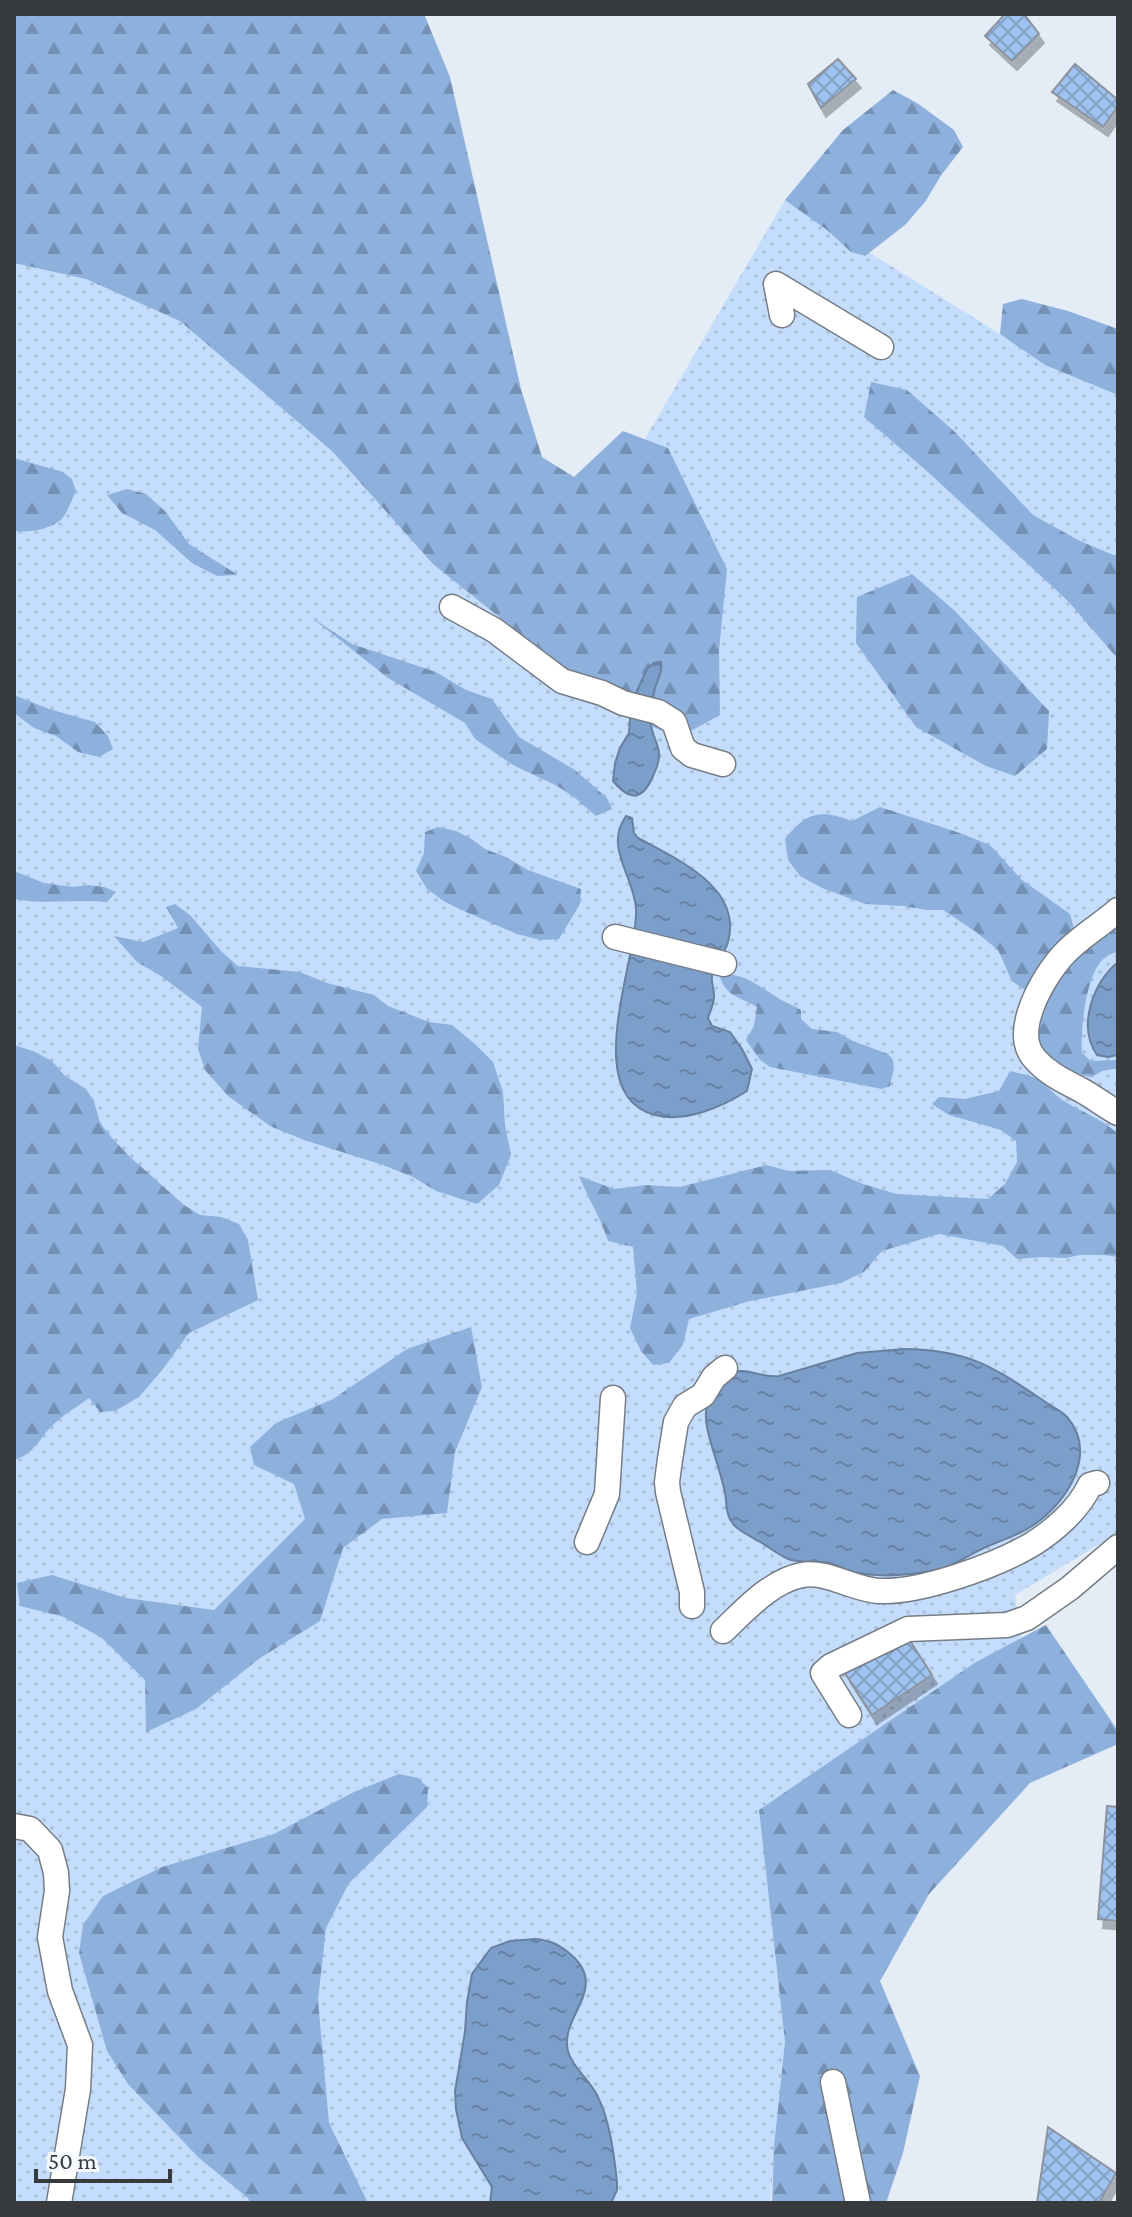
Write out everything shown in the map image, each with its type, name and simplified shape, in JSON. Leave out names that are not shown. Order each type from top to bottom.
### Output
[{"type":"lane","points":[[782,315],[776,284],[881,347]]},
{"type":"lane","points":[[452,607],[494,630],[562,681],[658,712],[674,722],[683,748],[692,755],[723,764]]},
{"type":"lane","points":[[1118,910],[1066,952],[1052,969],[1038,991],[1029,1014],[1026,1037],[1032,1057],[1055,1077],[1118,1113]]},
{"type":"lane","points":[[615,937],[724,964]]},
{"type":"lane","points":[[692,1606],[692,1592],[667,1482],[670,1459],[676,1422],[685,1406],[703,1395],[714,1377],[725,1368]]},
{"type":"lane","points":[[587,1542],[607,1494],[613,1398]]},
{"type":"lane","points":[[723,1631],[764,1594],[793,1577],[813,1574],[865,1589],[893,1591],[946,1579],[995,1562],[1047,1533],[1083,1500],[1090,1485],[1097,1483]]},
{"type":"lane","points":[[849,1715],[823,1673],[831,1666],[908,1629],[1007,1625],[1027,1618],[1070,1588],[1118,1547]]},
{"type":"lane","points":[[14,1826],[30,1829],[50,1850],[57,1891],[50,1937],[60,1991],[80,2045],[78,2089],[59,2203]]},
{"type":"lane","points":[[833,2082],[858,2203]]},
{"type":"shaded area","points":[[14,195],[601,514],[785,200],[1000,334],[1118,395],[1118,1533],[1015,1595],[1021,1638],[759,1810],[785,2042],[770,2203],[14,2203]]},
{"type":"green space","points":[[14,14],[424,14],[450,77],[521,389],[542,457],[574,477],[623,431],[668,448],[727,569],[719,651],[720,715],[678,738],[614,709],[433,564],[333,452],[180,321],[86,279],[14,263]]},
{"type":"green space","points":[[893,90],[954,130],[963,147],[905,225],[865,256],[851,252],[827,230],[785,200],[843,130]]},
{"type":"green space","points":[[1022,299],[1118,329],[1118,395],[1045,365],[1000,334],[1003,304]]},
{"type":"green space","points":[[871,382],[907,390],[955,432],[1033,515],[1080,541],[1118,557],[1118,659],[1068,601],[864,417]]},
{"type":"green space","points":[[14,458],[63,472],[72,479],[76,491],[60,520],[34,531],[14,531]]},
{"type":"green space","points":[[127,489],[146,494],[165,511],[189,544],[238,575],[217,576],[192,563],[155,530],[122,513],[107,495]]},
{"type":"green space","points":[[912,574],[955,611],[1049,711],[1047,749],[1015,776],[986,766],[916,727],[856,643],[857,597]]},
{"type":"green space","points":[[311,617],[352,644],[436,672],[466,690],[492,699],[519,737],[575,770],[607,798],[612,809],[596,816],[557,786],[513,765],[475,739],[465,723],[388,678]]},
{"type":"green space","points":[[14,695],[95,722],[108,736],[113,749],[99,757],[78,752],[56,736],[34,728],[14,713]]},
{"type":"green space","points":[[880,807],[990,845],[1022,880],[1070,914],[1074,929],[1026,991],[1012,981],[998,950],[943,910],[865,904],[800,876],[788,860],[785,839],[807,818],[822,814],[852,821]]},
{"type":"green space","points":[[438,827],[456,831],[528,870],[581,889],[580,904],[559,939],[541,940],[517,934],[445,902],[427,889],[416,871],[424,853],[425,832]]},
{"type":"green space","points":[[14,871],[44,883],[73,887],[89,885],[116,892],[107,902],[14,899]]},
{"type":"green space","points":[[175,904],[190,915],[238,966],[300,972],[327,983],[374,995],[388,1006],[429,1022],[452,1025],[475,1044],[493,1062],[503,1092],[511,1155],[499,1185],[477,1204],[436,1191],[413,1177],[383,1165],[270,1126],[228,1096],[205,1070],[198,1049],[202,1007],[137,962],[114,936],[143,942],[178,928],[166,907]]},
{"type":"green space","points":[[1118,925],[1118,952],[1099,964],[1089,987],[1083,1016],[1082,1053],[1091,1061],[1118,1060],[1118,1068],[1092,1077],[1071,1074],[1039,1046],[1036,1030],[1051,989],[1070,965]]},
{"type":"green space","points":[[719,974],[746,979],[801,1010],[801,1019],[812,1029],[837,1032],[888,1054],[894,1068],[890,1086],[882,1089],[770,1067],[760,1060],[746,1040],[754,1026],[757,1007],[729,992]]},
{"type":"green space","points":[[14,1045],[52,1061],[64,1075],[86,1089],[94,1101],[100,1123],[112,1138],[184,1205],[200,1215],[221,1217],[239,1224],[248,1240],[258,1300],[189,1333],[139,1397],[115,1411],[100,1412],[89,1398],[56,1422],[27,1454],[14,1460]]},
{"type":"green space","points":[[1010,1071],[1037,1079],[1061,1099],[1118,1134],[1118,1257],[1080,1255],[1017,1259],[1003,1246],[939,1234],[882,1251],[864,1272],[841,1283],[750,1301],[689,1319],[683,1345],[669,1363],[653,1365],[641,1351],[630,1328],[637,1293],[633,1247],[608,1241],[579,1176],[614,1189],[646,1185],[679,1187],[767,1165],[788,1171],[830,1170],[897,1194],[988,1199],[1005,1184],[1017,1162],[1016,1141],[1001,1130],[949,1115],[932,1104],[939,1097],[965,1099],[999,1091]]},
{"type":"green space","points":[[471,1327],[482,1387],[455,1452],[447,1513],[382,1519],[343,1548],[320,1621],[260,1658],[196,1709],[146,1732],[145,1680],[102,1638],[64,1617],[20,1606],[17,1583],[52,1575],[126,1598],[214,1610],[305,1519],[294,1484],[254,1465],[250,1447],[276,1423],[333,1399],[407,1349]]},
{"type":"green space","points":[[1046,1625],[1118,1731],[1118,1744],[1030,1783],[929,1894],[880,1981],[920,2076],[903,2153],[886,2203],[772,2203],[774,2146],[785,2042],[759,1810],[976,1662]]},
{"type":"green space","points":[[399,1774],[418,1778],[428,1788],[427,1807],[349,1883],[326,1928],[318,2000],[329,2123],[368,2203],[250,2203],[248,2198],[199,2158],[128,2084],[107,2051],[79,1953],[83,1925],[103,1896],[162,1867],[274,1834],[354,1792]]},
{"type":"water","points":[[661,662],[651,723],[658,762],[644,790],[640,794],[630,795],[613,781],[615,763],[629,733],[631,704],[647,669]]},
{"type":"water","points":[[626,816],[632,818],[638,838],[687,866],[716,890],[726,906],[730,923],[728,942],[712,976],[714,998],[708,1018],[712,1026],[730,1032],[752,1069],[747,1091],[715,1108],[691,1115],[655,1115],[632,1102],[620,1081],[616,1054],[618,1022],[635,930],[636,908],[619,850],[620,827]]},
{"type":"water","points":[[1118,962],[1118,1055],[1108,1057],[1097,1055],[1091,1044],[1088,1018],[1101,981]]},
{"type":"water","points":[[904,1349],[947,1353],[980,1363],[1065,1415],[1076,1431],[1080,1446],[1079,1461],[1068,1490],[1058,1503],[1035,1524],[946,1567],[904,1574],[867,1574],[828,1563],[792,1560],[736,1527],[727,1510],[706,1415],[712,1398],[731,1372],[779,1376],[857,1353]]},
{"type":"water","points":[[510,1941],[549,1941],[565,1950],[580,1965],[585,1976],[585,1988],[568,2033],[567,2044],[571,2058],[594,2090],[606,2117],[617,2182],[611,2203],[490,2203],[492,2187],[462,2138],[455,2091],[472,1974],[491,1948]]},
{"type":"building","points":[[1005,14],[1024,14],[1039,34],[1012,61],[985,36]]},
{"type":"building","points":[[838,59],[856,79],[821,108],[808,84]]},
{"type":"building","points":[[1075,64],[1118,100],[1118,106],[1103,127],[1052,92]]},
{"type":"building","points":[[905,1633],[932,1675],[872,1715],[845,1673]]},
{"type":"building","points":[[1107,1806],[1118,1807],[1118,1921],[1098,1919]]},
{"type":"building","points":[[1048,2127],[1116,2173],[1099,2203],[1037,2203]]}]
